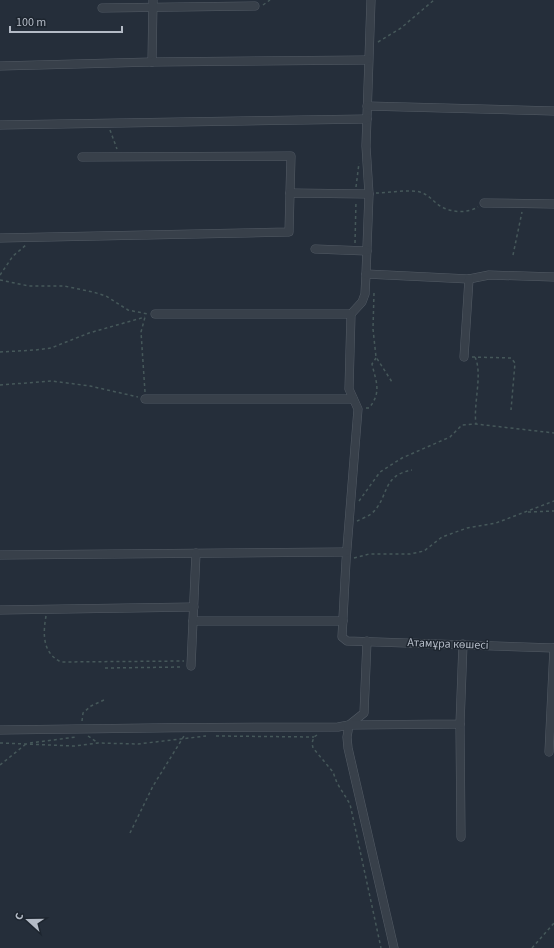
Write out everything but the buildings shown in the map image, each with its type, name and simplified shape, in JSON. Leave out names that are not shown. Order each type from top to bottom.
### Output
[{"type":"street","points":[[193,621],[343,621],[348,526],[358,409],[349,390],[351,314],[362,302],[365,294],[366,274],[368,194],[366,120],[371,0]]},
{"type":"street","points":[[102,8],[153,3],[255,6]]},
{"type":"street","points":[[152,62],[153,3]]},
{"type":"street","points":[[0,66],[152,62],[368,60]]},
{"type":"street","points":[[367,106],[554,111]]},
{"type":"street","points":[[0,124],[366,120]]},
{"type":"street","points":[[0,238],[289,232],[290,156],[82,157]]},
{"type":"street","points":[[290,193],[368,194]]},
{"type":"street","points":[[484,203],[554,204]]},
{"type":"street","points":[[315,249],[367,251]]},
{"type":"street","points":[[366,274],[469,279],[489,275],[554,277]]},
{"type":"street","points":[[464,356],[469,279]]},
{"type":"street","points":[[155,314],[351,314]]},
{"type":"street","points":[[145,399],[353,399]]},
{"type":"street","points":[[0,556],[196,553],[346,556]]},
{"type":"street","points":[[191,662],[196,553]]},
{"type":"street","points":[[0,610],[194,607]]},
{"type":"street","name":"Атамұра көшесі","points":[[343,621],[342,637],[347,641],[554,648]]},
{"type":"street","points":[[367,641],[364,713],[349,724],[347,737],[348,748],[394,948]]},
{"type":"street","points":[[461,837],[460,724],[464,644]]},
{"type":"street","points":[[550,752],[554,648]]},
{"type":"street","points":[[0,730],[330,727],[349,724],[460,724]]},
{"type":"path","points":[[368,47],[401,28],[434,0]]},
{"type":"path","points":[[107,123],[120,157]]},
{"type":"path","points":[[368,194],[418,192],[428,195],[442,207],[457,211],[471,211],[484,203]]},
{"type":"path","points":[[513,255],[521,223],[522,204]]},
{"type":"path","points":[[0,275],[13,256],[35,238]]},
{"type":"path","points":[[0,280],[29,286],[64,286],[93,292],[106,296],[128,310],[155,314]]},
{"type":"path","points":[[374,290],[373,329],[376,357],[392,382]]},
{"type":"path","points":[[0,352],[51,348],[89,333],[155,314]]},
{"type":"path","points":[[0,385],[52,381],[90,386],[145,399],[141,332],[145,317]]},
{"type":"path","points":[[464,356],[511,358],[515,363],[511,410]]},
{"type":"path","points":[[358,409],[369,408],[376,400],[378,390],[372,364],[376,357]]},
{"type":"path","points":[[475,357],[478,364],[474,411],[476,424]]},
{"type":"path","points":[[356,505],[380,472],[402,458],[450,437],[462,425],[476,424],[554,433]]},
{"type":"path","points":[[348,526],[371,514],[393,478],[402,472],[412,470]]},
{"type":"path","points":[[346,556],[369,554],[410,554],[424,551],[442,537],[467,528],[496,523],[554,501]]},
{"type":"path","points":[[526,512],[554,511]]},
{"type":"path","points":[[47,610],[43,636],[54,659],[61,662],[191,662]]},
{"type":"path","points":[[104,668],[181,668],[191,662]]},
{"type":"path","points":[[0,765],[26,744],[80,736],[84,730],[82,720],[83,713],[91,706],[106,699]]},
{"type":"path","points":[[215,736],[314,737],[330,727]]},
{"type":"path","points":[[130,833],[153,786],[189,728]]},
{"type":"path","points":[[0,743],[74,746],[98,742],[138,744],[181,740],[208,735]]},
{"type":"path","points":[[314,737],[312,743],[313,748],[333,772],[337,783],[350,804],[381,948]]},
{"type":"path","points":[[532,948],[554,923]]}]
